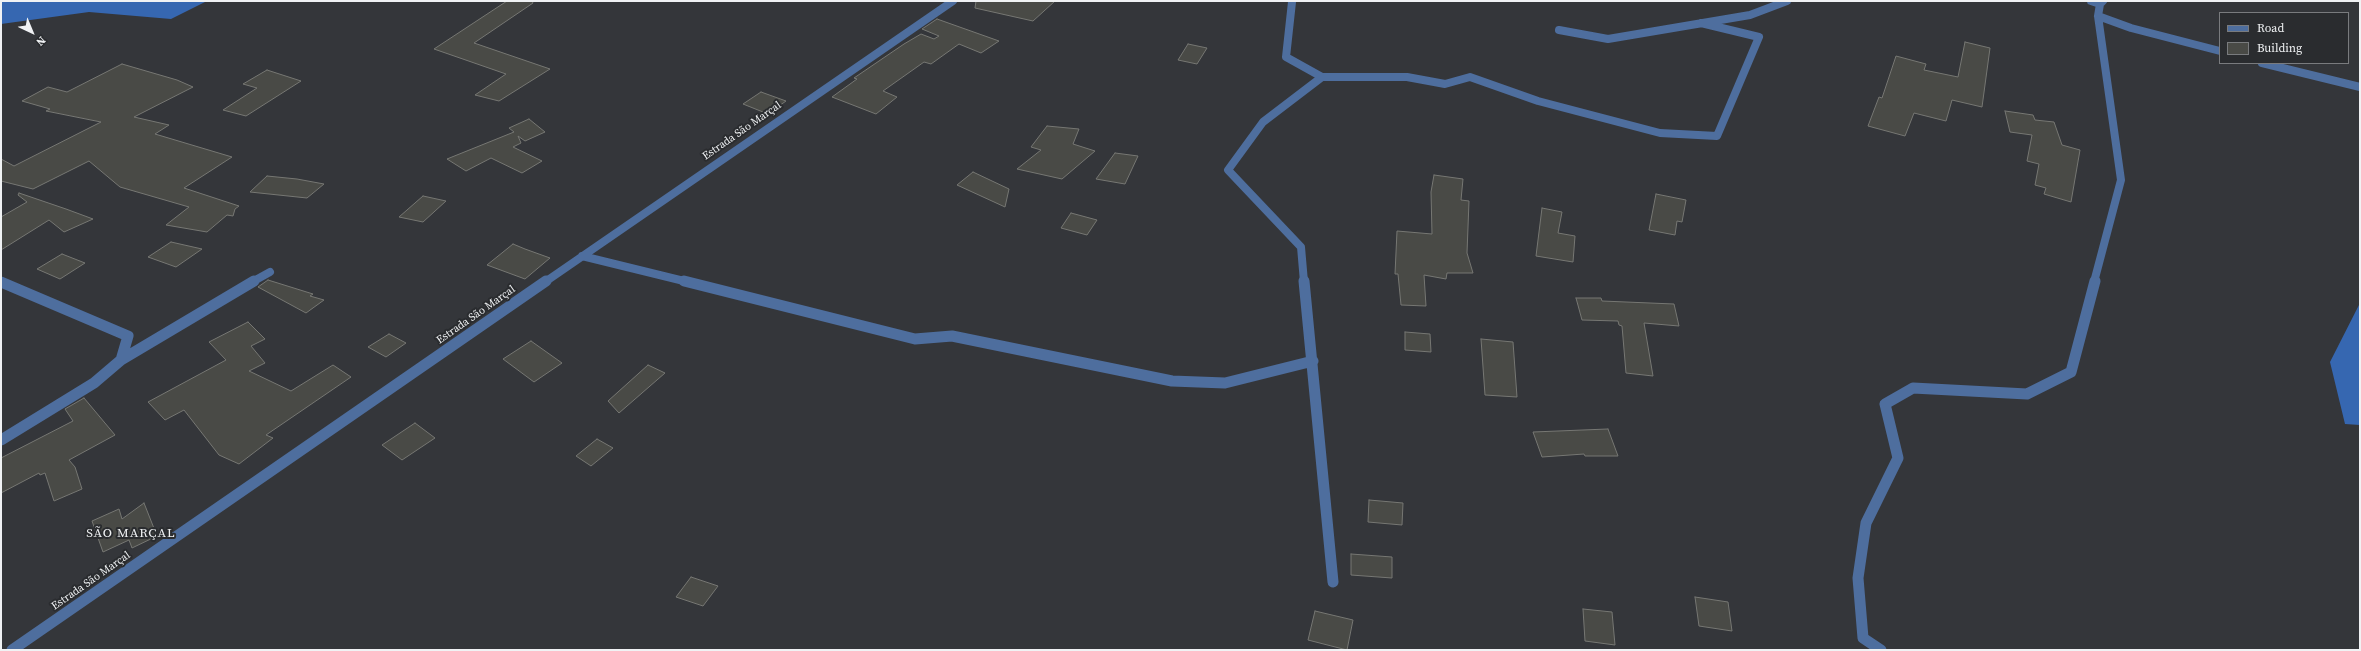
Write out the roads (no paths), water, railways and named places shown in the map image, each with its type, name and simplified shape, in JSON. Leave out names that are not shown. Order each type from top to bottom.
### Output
[{"type":"street","name":"Estrada São Marçal","points":[[12,650],[953,1]]},
{"type":"street","points":[[1559,30],[1608,39],[1750,15],[1787,1]]},
{"type":"street","points":[[1292,2],[1286,57],[1322,77],[1407,77],[1445,84],[1470,77],[1538,101],[1660,133],[1717,136],[1760,38],[1701,23]]},
{"type":"street","points":[[1881,650],[1862,638],[1858,578],[1866,523],[1898,458],[1885,404],[1913,388],[2027,394],[2071,372],[2121,180],[2098,16],[2098,2]]},
{"type":"street","points":[[2098,16],[2131,28],[2219,51]]},
{"type":"street","points":[[2266,64],[2360,87]]},
{"type":"street","points":[[1322,77],[1263,122],[1228,170],[1301,247],[1333,582]]},
{"type":"street","points":[[582,256],[915,339],[952,336],[1172,380],[1224,383],[1313,361]]},
{"type":"street","points":[[1,440],[94,383],[121,360],[270,272]]},
{"type":"street","points":[[1,282],[128,336],[121,360]]},
{"type":"district","name":"SÃO MARÇAL","points":[[131,534]]}]
